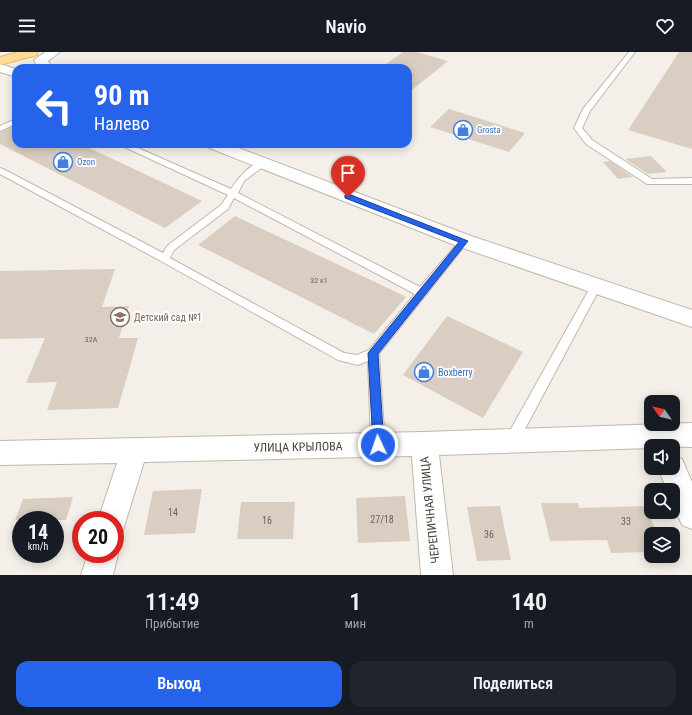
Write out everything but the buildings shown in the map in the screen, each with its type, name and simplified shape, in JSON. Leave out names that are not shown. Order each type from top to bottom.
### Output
[{"type":"main road","points":[[0,61],[32,52]]},
{"type":"street","points":[[43,64],[41,60],[54,52]]},
{"type":"street","points":[[0,68],[12,72]]},
{"type":"street","points":[[223,148],[464,241],[692,319]]},
{"type":"street","name":"УЛИЦА КРЫЛОВА","points":[[671,439],[692,435]]},
{"type":"street","name":"УЛИЦА КРЫЛОВА","points":[[0,453],[424,444],[512,440],[644,441]]},
{"type":"street","name":"ЧЕРЕПИЧНАЯ УЛИЦА","points":[[424,444],[437,575]]},
{"type":"street","points":[[116,511],[134,451]]},
{"type":"street","points":[[675,475],[692,515]]},
{"type":"street","points":[[97,575],[100,563]]},
{"type":"lane","points":[[632,52],[586,110],[578,128],[589,142],[650,182],[692,181]]},
{"type":"lane","points":[[0,129],[12,123]]},
{"type":"lane","points":[[131,148],[231,193],[422,293]]},
{"type":"lane","points":[[165,259],[170,248],[224,207],[231,193],[241,179],[261,164]]},
{"type":"lane","points":[[0,171],[165,259],[342,357],[358,360],[373,353],[464,241]]},
{"type":"lane","points":[[512,440],[596,286]]},
{"type":"lane","points":[[373,353],[378,445]]},
{"type":"place","name":"Grosta","points":[[463,130]]},
{"type":"place","name":"Ozon","points":[[63,162]]},
{"type":"place","name":"Детский сад №1","points":[[120,317]]},
{"type":"place","name":"Boxberry","points":[[424,372]]},
{"type":"route","points":[[348,197],[464,241],[373,353],[378,445]]}]
